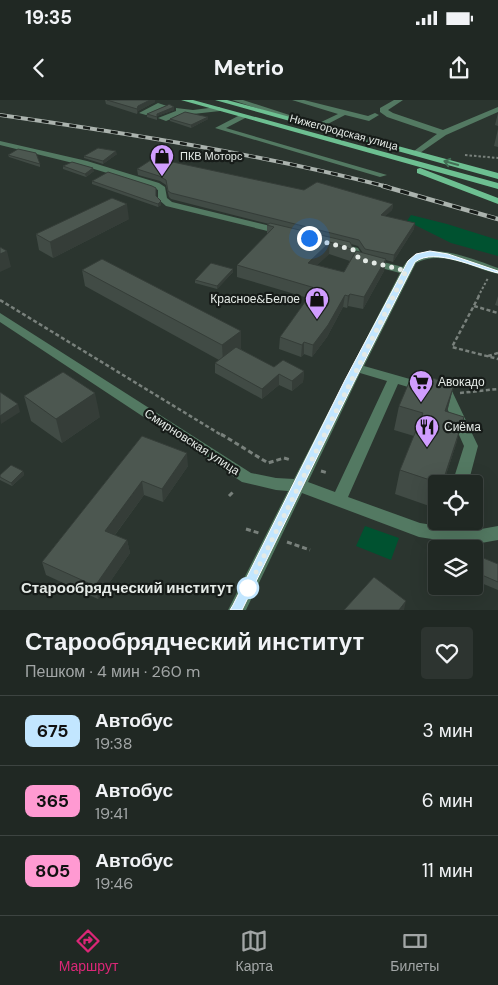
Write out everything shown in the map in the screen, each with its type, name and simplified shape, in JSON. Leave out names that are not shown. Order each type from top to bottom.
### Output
[{"type":"main road","name":"Нижегородская улица","points":[[184,100],[498,186]]},
{"type":"main road","name":"Нижегородская улица","points":[[219,100],[498,176]]},
{"type":"main road","points":[[350,145],[498,201]]},
{"type":"street","points":[[236,100],[317,126],[344,113]]},
{"type":"street","points":[[296,100],[369,119],[399,100]]},
{"type":"street","points":[[255,106],[265,101]]},
{"type":"street","points":[[162,118],[166,119],[177,113],[217,109]]},
{"type":"street","points":[[417,153],[443,133],[498,109]]},
{"type":"street","points":[[379,112],[443,133]]},
{"type":"street","points":[[245,116],[216,129],[383,175]]},
{"type":"street","points":[[0,143],[84,163],[156,185],[162,189],[163,198],[169,204],[291,234]]},
{"type":"street","points":[[327,243],[354,250],[359,259],[406,271]]},
{"type":"street","points":[[238,610],[356,368],[412,261],[419,256],[430,253],[446,255],[494,273]]},
{"type":"street","name":"Смирновская улица","points":[[0,317],[247,478],[276,484],[299,485],[419,530],[428,529]]},
{"type":"street","points":[[356,368],[447,394],[471,446],[463,475]]},
{"type":"street","points":[[338,500],[394,379]]},
{"type":"street","name":"Смирновская улица","points":[[451,530],[470,538],[498,533]]},
{"type":"path","points":[[464,155],[498,159]]},
{"type":"path","points":[[494,164],[498,159]]},
{"type":"path","points":[[494,273],[452,347],[498,359]]},
{"type":"path","points":[[0,300],[264,461],[268,463],[284,458],[291,460]]},
{"type":"path","points":[[474,306],[498,313]]},
{"type":"path","points":[[487,356],[498,353]]},
{"type":"path","points":[[447,394],[498,389]]},
{"type":"path","points":[[261,464],[264,461]]},
{"type":"path","points":[[321,471],[328,473]]},
{"type":"path","points":[[229,496],[234,491]]},
{"type":"path","points":[[246,529],[264,535]]},
{"type":"path","points":[[287,542],[310,550]]},
{"type":"green space","points":[[411,215],[498,240],[498,256],[451,243],[407,221]]},
{"type":"green space","points":[[365,526],[399,538],[391,560],[356,546]]},
{"type":"building","points":[[107,100],[150,100],[138,106],[137,109]]},
{"type":"building","points":[[168,105],[174,107],[157,114],[157,117],[147,114]]},
{"type":"building","points":[[185,112],[208,117],[191,125],[170,119]]},
{"type":"building","points":[[98,148],[116,151],[103,161],[84,156]]},
{"type":"building","points":[[18,149],[36,153],[40,164],[8,155]]},
{"type":"building","points":[[154,158],[304,190],[317,182],[393,204],[381,215],[415,223],[394,255],[365,249],[359,240],[171,193],[168,191],[166,180],[137,169]]},
{"type":"building","points":[[72,162],[93,168],[85,174],[63,166]]},
{"type":"building","points":[[108,172],[156,188],[156,196],[161,201],[158,204],[92,181]]},
{"type":"building","points":[[112,198],[127,204],[50,242],[36,234]]},
{"type":"building","points":[[270,223],[350,242],[354,250],[330,242],[308,263],[344,272],[356,251],[386,259],[364,297],[350,294],[348,296],[345,295],[328,325],[313,345],[304,342],[302,345],[280,337],[315,288],[237,265],[274,227],[267,225]]},
{"type":"building","points":[[0,247],[7,251],[0,254]]},
{"type":"building","points":[[102,259],[241,331],[222,345],[82,270]]},
{"type":"building","points":[[211,263],[233,269],[217,286],[195,280]]},
{"type":"building","points":[[236,347],[274,367],[283,360],[304,371],[292,381],[279,374],[262,389],[215,363]]},
{"type":"building","points":[[63,372],[95,393],[56,419],[24,396]]},
{"type":"building","points":[[413,373],[451,383],[453,388],[445,411],[464,417],[445,475],[428,475],[428,479],[400,470],[423,413],[399,406]]},
{"type":"building","points":[[0,392],[18,404],[0,416]]},
{"type":"building","points":[[142,436],[187,453],[162,489],[142,481],[105,531],[127,540],[95,586],[42,562]]},
{"type":"building","points":[[11,465],[23,471],[11,483],[0,477],[0,475]]},
{"type":"building","points":[[483,558],[498,564],[498,582],[483,575]]},
{"type":"building","points":[[374,577],[406,601],[399,610],[344,610]]},
{"type":"railway","points":[[0,115],[147,137],[292,164],[388,187]]},
{"type":"railway","points":[[383,186],[498,219]]},
{"type":"bus line","name":"675","points":[[237,610],[350,380],[412,261],[419,256],[430,253],[446,255],[498,271]]},
{"type":"place","name":"ПКВ Моторс","points":[[162,177]]},
{"type":"place","name":"Красное&Белое","points":[[317,320]]},
{"type":"place","name":"Авокадо","points":[[421,403]]},
{"type":"place","name":"Сиёма","points":[[427,448]]},
{"type":"place","name":"Старообрядческий институт","points":[[248,588]]},
{"type":"route","points":[[248,588],[406,271],[359,259],[354,250],[309,238]]}]
